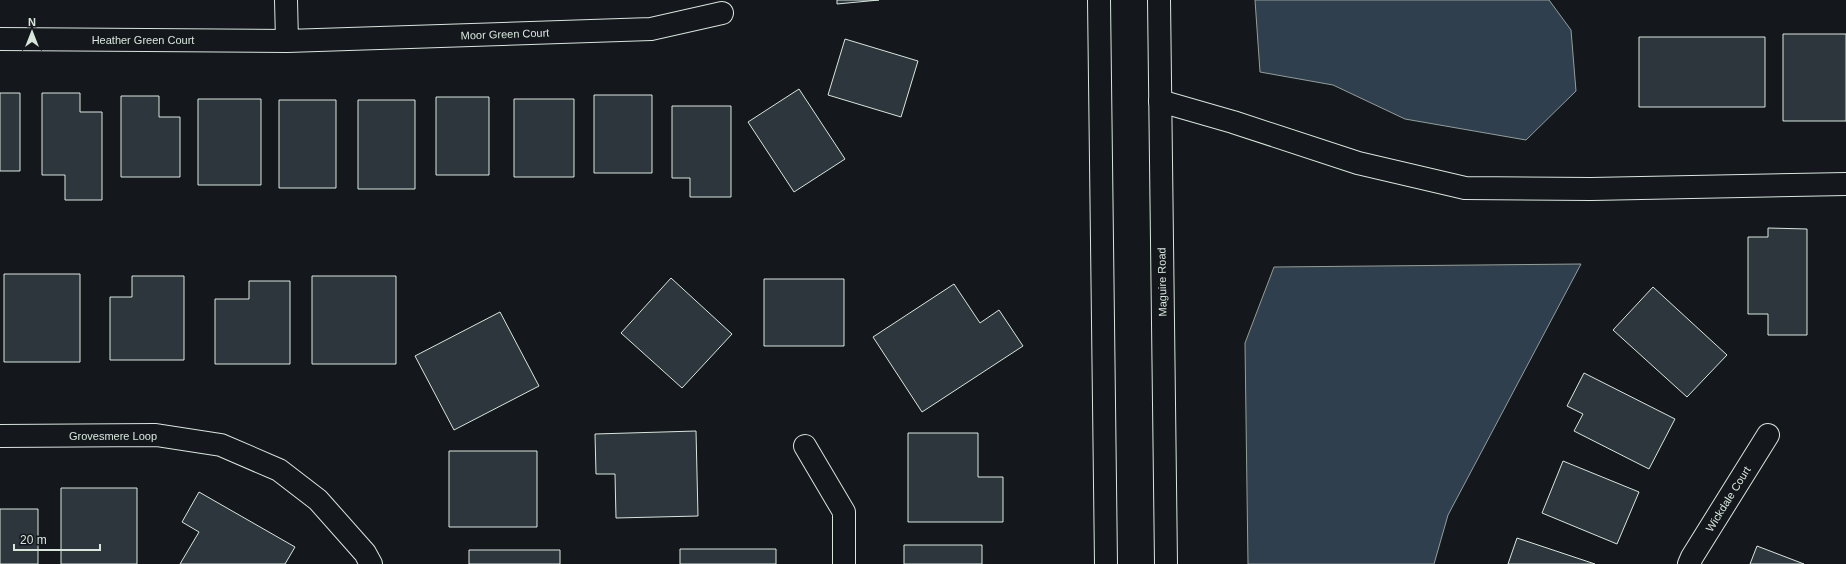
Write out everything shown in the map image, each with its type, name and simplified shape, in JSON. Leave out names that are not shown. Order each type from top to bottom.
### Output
[{"type":"street","points":[[286,0],[286,41]]},
{"type":"street","points":[[1099,0],[1106,564]]},
{"type":"street","name":"Maguire Road","points":[[1159,0],[1166,564]]},
{"type":"street","name":"Moor Green Court","points":[[286,41],[651,29],[722,13]]},
{"type":"street","name":"Heather Green Court","points":[[0,39],[286,41]]},
{"type":"street","points":[[1160,101],[1233,122],[1358,163],[1465,188],[1591,189],[1846,184]]},
{"type":"street","name":"Grovesmere Loop","points":[[0,436],[156,435],[221,445],[278,470],[318,500],[365,553],[371,564]]},
{"type":"street","name":"Wickdale Court","points":[[1689,564],[1768,435]]},
{"type":"street","points":[[805,446],[844,512],[844,564]]},
{"type":"water","points":[[1255,0],[1549,0],[1571,30],[1576,91],[1526,140],[1405,119],[1333,85],[1260,72]]},
{"type":"water","points":[[1581,264],[1448,515],[1434,564],[1248,564],[1245,343],[1274,267]]},
{"type":"building","points":[[837,0],[879,0],[837,4]]},
{"type":"building","points":[[1783,34],[1846,34],[1846,121],[1783,121]]},
{"type":"building","points":[[1639,37],[1765,37],[1765,107],[1639,107]]},
{"type":"building","points":[[845,39],[918,61],[901,117],[828,95]]},
{"type":"building","points":[[799,89],[845,159],[794,192],[748,122]]},
{"type":"building","points":[[0,93],[20,93],[20,171],[0,171]]},
{"type":"building","points":[[42,93],[80,93],[80,112],[102,112],[102,200],[65,200],[65,175],[42,175]]},
{"type":"building","points":[[594,95],[652,95],[652,173],[594,173]]},
{"type":"building","points":[[121,96],[159,96],[159,117],[180,117],[180,177],[121,177]]},
{"type":"building","points":[[436,97],[489,97],[489,175],[436,175]]},
{"type":"building","points":[[198,99],[261,99],[261,185],[198,185]]},
{"type":"building","points":[[514,99],[574,99],[574,177],[514,177]]},
{"type":"building","points":[[279,100],[336,100],[336,188],[279,188]]},
{"type":"building","points":[[358,100],[415,100],[415,189],[358,189]]},
{"type":"building","points":[[672,106],[731,106],[731,197],[690,197],[690,178],[672,178]]},
{"type":"building","points":[[1768,228],[1807,229],[1807,335],[1768,335],[1768,314],[1748,314],[1748,237],[1768,237]]},
{"type":"building","points":[[4,274],[80,274],[80,362],[4,362]]},
{"type":"building","points":[[132,276],[184,276],[184,360],[110,360],[110,297],[132,297]]},
{"type":"building","points":[[312,276],[396,276],[396,364],[312,364]]},
{"type":"building","points":[[671,278],[732,334],[682,388],[621,333]]},
{"type":"building","points":[[764,279],[844,279],[844,346],[764,346]]},
{"type":"building","points":[[249,281],[290,281],[290,364],[215,364],[215,299],[249,299]]},
{"type":"building","points":[[954,284],[980,323],[999,310],[1023,346],[922,412],[873,337]]},
{"type":"building","points":[[1653,287],[1727,355],[1687,397],[1613,330]]},
{"type":"building","points":[[500,312],[539,386],[454,430],[415,356]]},
{"type":"building","points":[[1584,373],[1675,419],[1649,469],[1574,431],[1583,414],[1567,406]]},
{"type":"building","points":[[696,431],[698,516],[616,518],[615,474],[596,474],[595,434]]},
{"type":"building","points":[[908,433],[978,433],[978,477],[1003,477],[1003,522],[908,522]]},
{"type":"building","points":[[449,451],[537,451],[537,527],[449,527]]},
{"type":"building","points":[[1563,461],[1639,492],[1617,544],[1542,513]]},
{"type":"building","points":[[61,488],[137,488],[137,564],[61,564]]},
{"type":"building","points":[[199,492],[295,547],[285,564],[180,564],[199,532],[182,522]]},
{"type":"building","points":[[0,509],[38,509],[38,564],[0,564]]},
{"type":"building","points":[[1517,538],[1595,564],[1508,564]]},
{"type":"building","points":[[904,545],[982,545],[982,564],[904,564]]},
{"type":"building","points":[[1757,546],[1804,564],[1750,564]]},
{"type":"building","points":[[680,549],[776,549],[776,564],[680,564]]},
{"type":"building","points":[[469,550],[560,550],[560,564],[469,564]]}]
